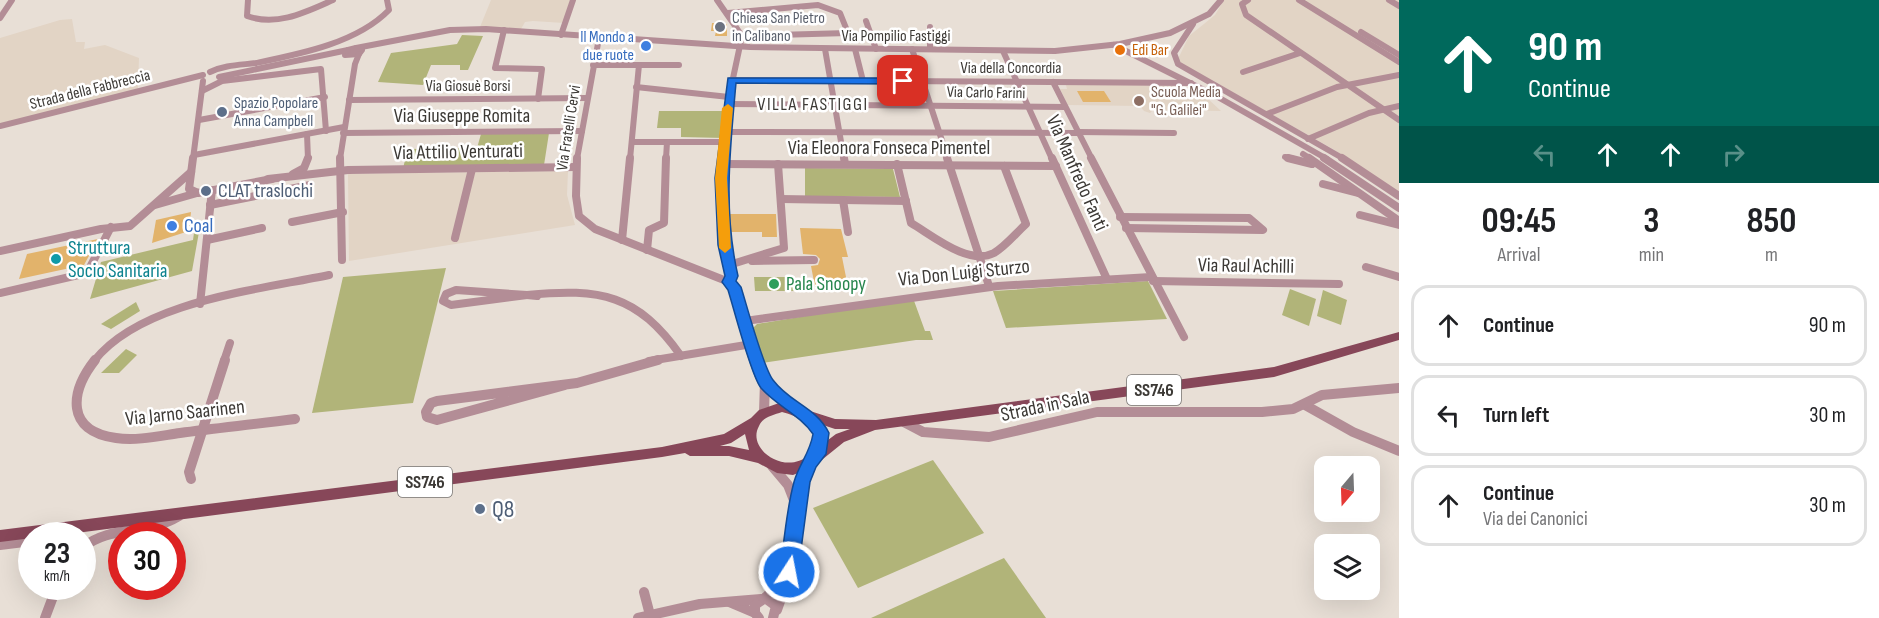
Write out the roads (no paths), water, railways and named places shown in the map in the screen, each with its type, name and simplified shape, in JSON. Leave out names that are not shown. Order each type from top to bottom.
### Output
[{"type":"main road","name":"SS746","points":[[792,408],[835,424],[876,425],[904,422],[1274,372],[1399,336]]},
{"type":"main road","points":[[764,412],[782,407],[792,408]]},
{"type":"main road","name":"SS746","points":[[187,513],[663,452],[727,439],[740,434],[764,412]]},
{"type":"main road","points":[[808,415],[821,433],[814,458]]},
{"type":"main road","points":[[753,422],[750,440],[760,458]]},
{"type":"main road","name":"SS746","points":[[663,452],[729,451],[760,458],[771,465],[792,469],[814,458],[840,438],[876,425]]},
{"type":"main road","points":[[0,536],[187,513]]},
{"type":"street","points":[[0,18],[12,0]]},
{"type":"street","points":[[248,0],[247,16],[266,20],[302,13],[333,0]]},
{"type":"street","points":[[202,91],[223,66],[241,65],[333,42],[383,18],[389,10],[387,0]]},
{"type":"street","points":[[561,35],[573,0]]},
{"type":"street","points":[[717,0],[728,13],[741,36],[731,80],[722,164],[722,223],[731,276],[729,282]]},
{"type":"street","points":[[1166,61],[1193,24],[1215,9],[1221,0]]},
{"type":"street","points":[[1248,0],[1242,4],[1246,15],[1399,120]]},
{"type":"street","points":[[1299,0],[1399,62]]},
{"type":"street","points":[[1309,0],[1399,55]]},
{"type":"street","points":[[1389,0],[1399,6]]},
{"type":"street","points":[[728,13],[818,5],[840,13],[848,33],[776,35]]},
{"type":"street","points":[[866,21],[876,49]]},
{"type":"street","name":"Via Pompilio Fastiggi","points":[[359,51],[373,43],[450,30],[504,30],[599,38],[825,50],[1055,51],[1113,45],[1161,36],[1193,24]]},
{"type":"street","points":[[930,27],[930,49]]},
{"type":"street","points":[[504,30],[495,68],[542,69],[538,99]]},
{"type":"street","points":[[1161,36],[1171,40],[1177,48]]},
{"type":"street","name":"Via Fratelli Cervi","points":[[599,38],[576,167],[575,193],[583,221],[622,240]]},
{"type":"street","points":[[1113,45],[1166,61],[1267,114],[1311,139],[1399,196]]},
{"type":"street","points":[[855,49],[863,81]]},
{"type":"street","points":[[912,49],[989,286]]},
{"type":"street","points":[[825,50],[845,164]]},
{"type":"street","points":[[342,260],[343,212],[340,171],[343,130],[359,51]]},
{"type":"street","name":"Strada della Fabbreccia","points":[[0,126],[187,81],[333,53],[359,51]]},
{"type":"street","name":"Via Manfredo Fanti","points":[[1003,51],[1106,277]]},
{"type":"street","points":[[347,53],[355,64]]},
{"type":"street","points":[[1243,72],[1300,53]]},
{"type":"street","points":[[1166,61],[1191,83],[1323,154]]},
{"type":"street","points":[[593,65],[678,65]]},
{"type":"street","points":[[639,65],[622,240],[729,282],[734,287],[765,382],[764,412]]},
{"type":"street","points":[[217,75],[323,70],[326,130]]},
{"type":"street","points":[[1267,114],[1347,84],[1399,75]]},
{"type":"street","points":[[198,193],[189,189],[199,120],[202,78]]},
{"type":"street","name":"Via della Concordia","points":[[731,80],[1191,83]]},
{"type":"street","points":[[1053,82],[1120,217],[1184,337]]},
{"type":"street","name":"Via Carlo Farini","points":[[636,87],[728,101],[835,105],[1065,107]]},
{"type":"street","points":[[199,120],[325,97]]},
{"type":"street","name":"Via Giosuè Borsi","points":[[349,100],[587,98]]},
{"type":"street","points":[[1290,136],[1311,139],[1383,109],[1399,106]]},
{"type":"street","name":"Via Giuseppe Romita","points":[[194,155],[326,130],[582,131]]},
{"type":"street","points":[[726,132],[1174,133]]},
{"type":"street","points":[[152,206],[198,193],[296,174],[308,165],[307,134]]},
{"type":"street","points":[[1311,139],[1314,147],[1399,208]]},
{"type":"street","points":[[632,142],[725,141]]},
{"type":"street","points":[[647,250],[649,230],[662,226],[664,223],[667,142]]},
{"type":"street","points":[[1303,154],[1365,195],[1399,223]]},
{"type":"street","points":[[1284,157],[1322,166]]},
{"type":"street","name":"Via Eleonora Fonseca Pimentel","points":[[722,164],[1056,166]]},
{"type":"street","points":[[729,265],[784,248],[778,164]]},
{"type":"street","points":[[897,164],[911,223],[964,253],[979,257],[993,253],[1026,225],[1004,166]]},
{"type":"street","name":"Via Attilio Venturati","points":[[340,171],[576,167]]},
{"type":"street","points":[[455,238],[472,169]]},
{"type":"street","points":[[268,179],[340,171]]},
{"type":"street","points":[[0,251],[111,227],[130,226],[141,219],[152,206],[191,172]]},
{"type":"street","points":[[1323,184],[1385,198]]},
{"type":"street","points":[[210,205],[310,185]]},
{"type":"street","points":[[1365,195],[1367,185]]},
{"type":"street","points":[[200,304],[212,190]]},
{"type":"street","points":[[781,200],[906,201]]},
{"type":"street","points":[[843,200],[848,232]]},
{"type":"street","points":[[292,222],[343,212]]},
{"type":"street","points":[[1360,215],[1399,223]]},
{"type":"street","name":"Via Raul Achilli","points":[[1120,217],[1249,218],[1263,230],[1126,228]]},
{"type":"street","name":"Via Raul Achilli","points":[[1194,218],[1201,229]]},
{"type":"street","points":[[0,293],[87,273],[111,227]]},
{"type":"street","points":[[207,240],[262,228]]},
{"type":"street","points":[[742,261],[814,260]]},
{"type":"street","points":[[1365,267],[1399,277]]},
{"type":"street","name":"Via Jarno Saarinen","points":[[295,419],[131,439],[111,438],[93,432],[80,420],[75,404],[78,387],[88,367],[108,347],[153,318],[200,304],[329,275]]},
{"type":"street","name":"Via Don Luigi Sturzo","points":[[745,321],[915,294],[989,286],[1106,277],[1152,279]]},
{"type":"street","name":"Via Raul Achilli","points":[[1152,279],[1340,284]]},
{"type":"street","points":[[537,296],[456,291],[446,294],[443,301],[452,305],[584,293],[628,303],[656,320],[681,356]]},
{"type":"street","points":[[191,478],[189,472],[230,343]]},
{"type":"street","points":[[565,386],[437,401],[431,404],[426,412],[427,417],[438,420],[565,386],[640,363],[752,344]]},
{"type":"street","points":[[765,382],[792,408]]},
{"type":"street","name":"Strada in Sala","points":[[904,422],[923,432],[989,437],[1097,412],[1240,413],[1293,409],[1322,395],[1399,388]]},
{"type":"street","points":[[1305,405],[1353,432],[1399,451]]},
{"type":"street","points":[[774,616],[789,572],[802,482],[814,458]]},
{"type":"street","points":[[771,465],[788,484],[798,512]]},
{"type":"street","points":[[96,538],[114,531],[157,528],[187,513]]},
{"type":"street","points":[[0,545],[18,543]]},
{"type":"street","points":[[758,617],[755,605],[789,572]]},
{"type":"street","points":[[644,592],[644,616],[728,602],[763,599],[773,602],[774,616]]},
{"type":"street","points":[[45,618],[52,600]]},
{"type":"street","points":[[728,602],[758,617]]},
{"type":"place","name":"Chiesa San Pietro in Calibano","points":[[720,27]]},
{"type":"place","name":"Il Mondo a due ruote","points":[[646,46]]},
{"type":"place","name":"Edi Bar","points":[[1120,50]]},
{"type":"place","name":"Scuola Media \"G. Galilei\"","points":[[1139,101]]},
{"type":"place","name":"Spazio Popolare Anna Campbell","points":[[222,112]]},
{"type":"place","name":"CLAT traslochi","points":[[206,191]]},
{"type":"place","name":"Coal","points":[[172,226]]},
{"type":"place","name":"Struttura Socio Sanitaria","points":[[56,259]]},
{"type":"place","name":"Pala Snoopy","points":[[774,284]]},
{"type":"place","name":"Q8","points":[[480,509]]},
{"type":"district","name":"VILLA FASTIGGI","points":[[813,104]]}]
